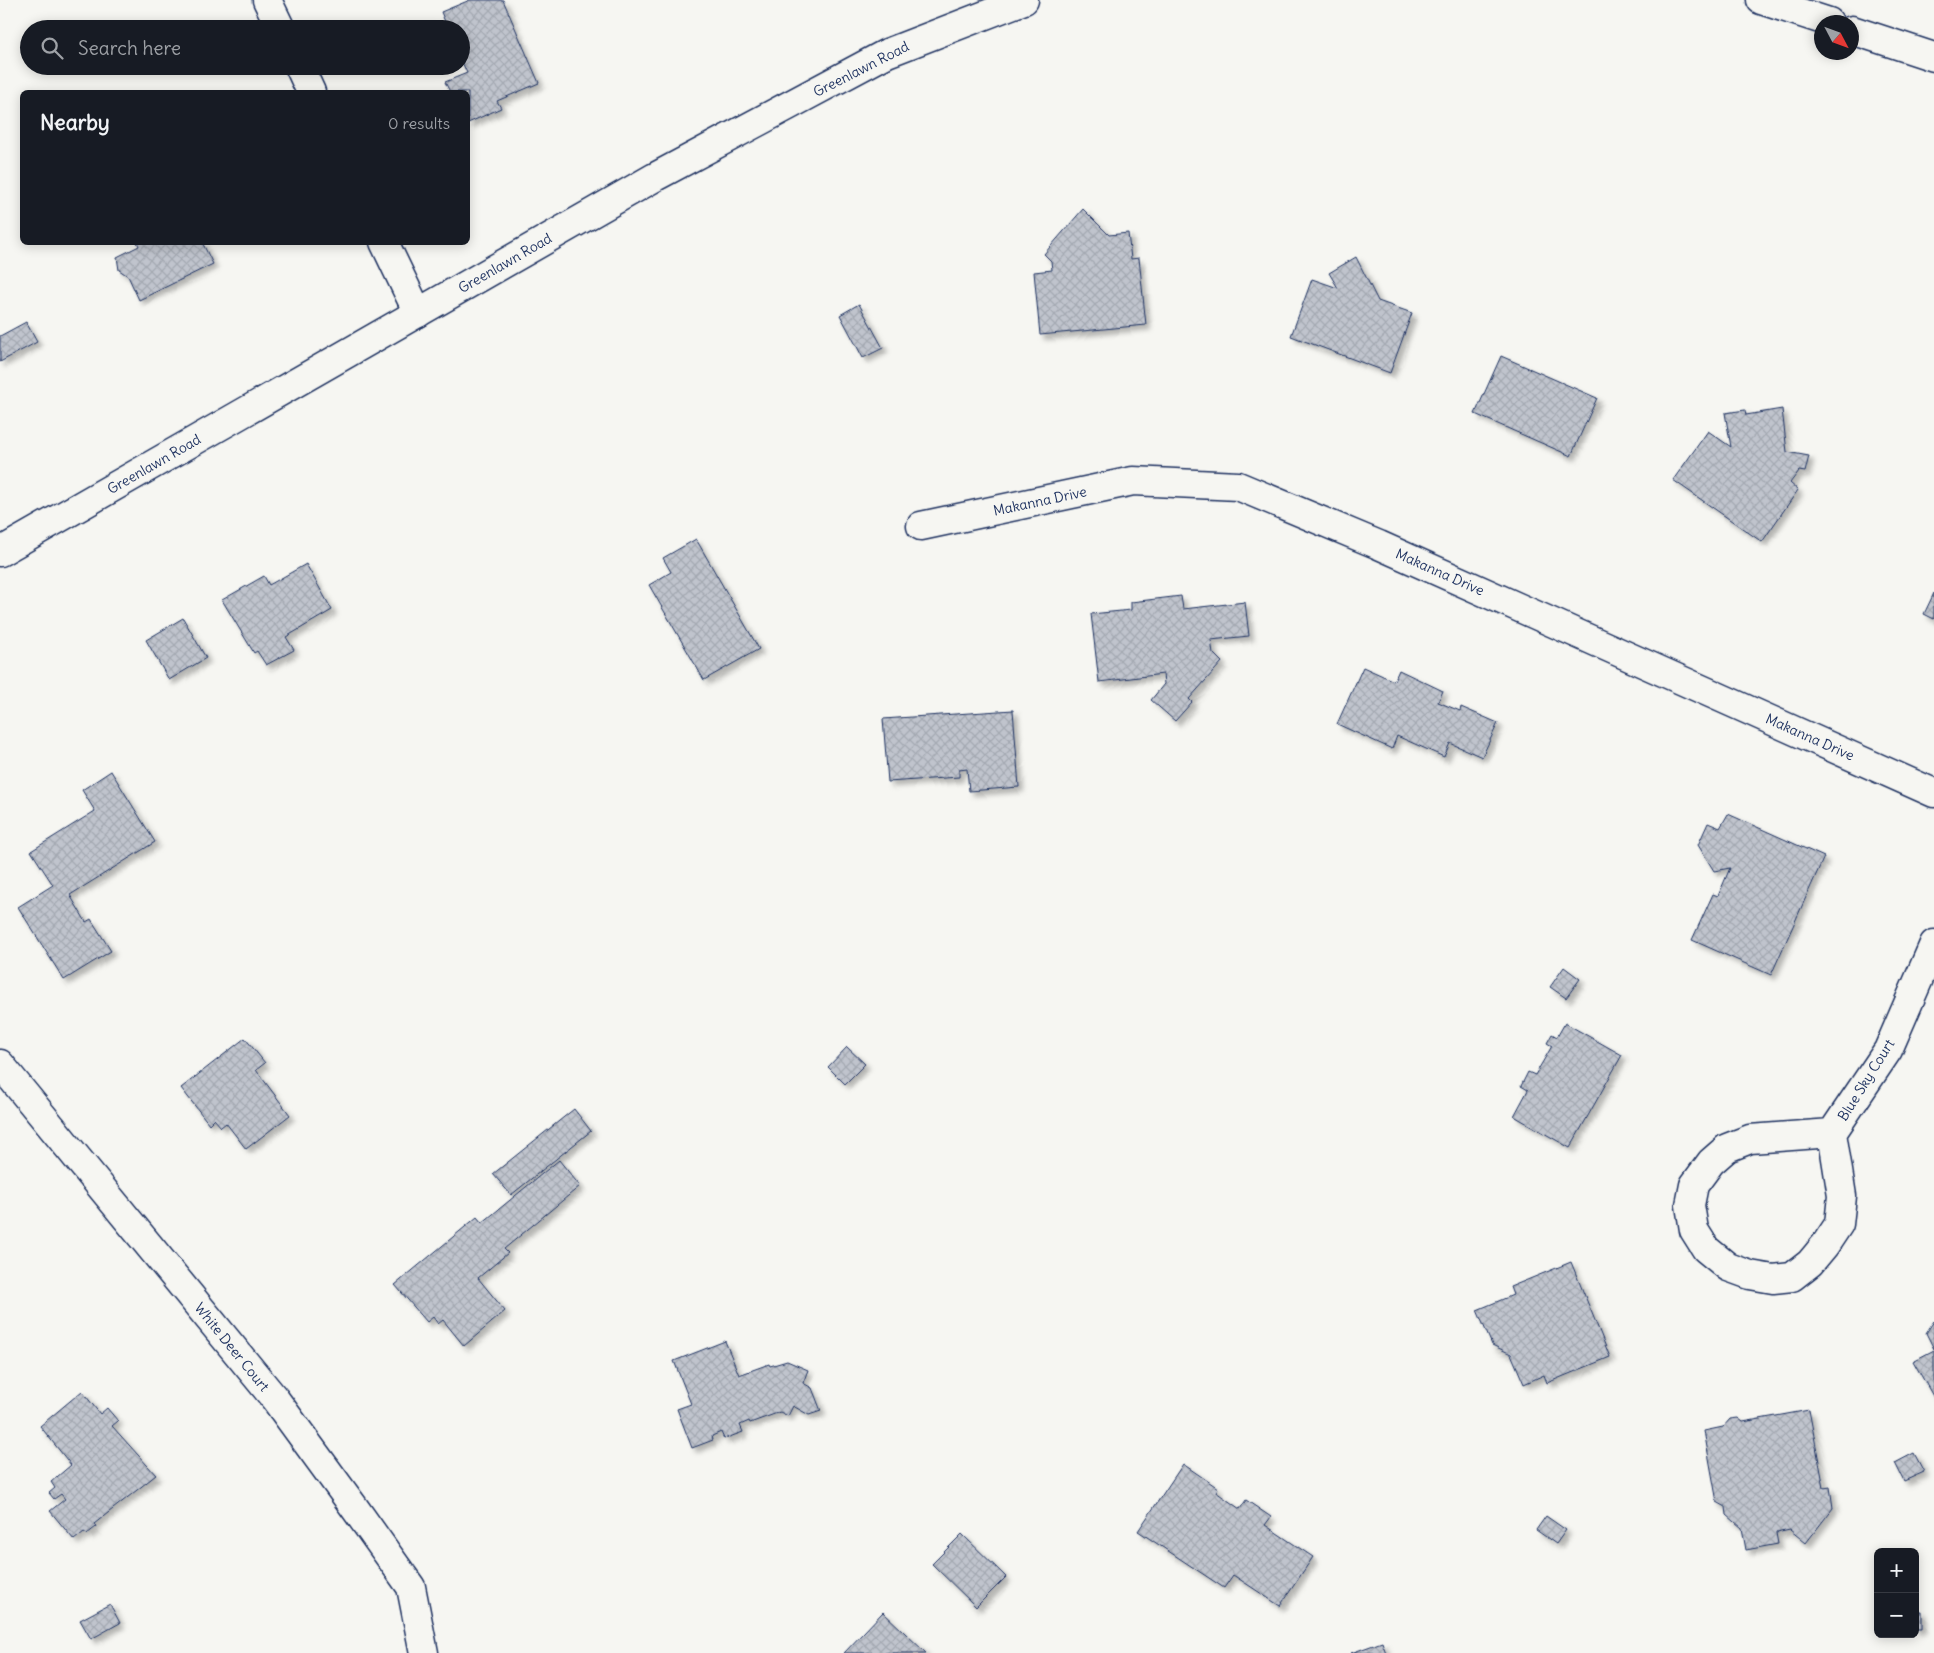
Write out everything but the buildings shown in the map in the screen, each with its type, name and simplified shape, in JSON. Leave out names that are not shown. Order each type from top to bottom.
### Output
[{"type":"street","points":[[267,0],[277,20]]},
{"type":"street","name":"Greenlawn Road","points":[[0,552],[655,177],[887,53],[1024,0]]},
{"type":"street","points":[[1761,0],[1814,17]]},
{"type":"street","points":[[1859,32],[1934,57]]},
{"type":"street","points":[[303,75],[310,90]]},
{"type":"street","points":[[385,245],[418,313]]},
{"type":"street","name":"Makanna Drive","points":[[921,526],[1133,482],[1238,486],[1388,549],[1934,793]]},
{"type":"street","name":"Blue Sky Court","points":[[1832,1134],[1750,1139],[1727,1148],[1711,1162],[1694,1185],[1690,1205],[1694,1230],[1706,1249],[1728,1267],[1750,1275],[1773,1279],[1792,1277],[1810,1263],[1825,1245],[1839,1224],[1842,1196],[1832,1134],[1888,1050],[1934,944]]},
{"type":"street","name":"White Deer Court","points":[[0,1064],[275,1399],[354,1506],[411,1587],[424,1653]]}]
